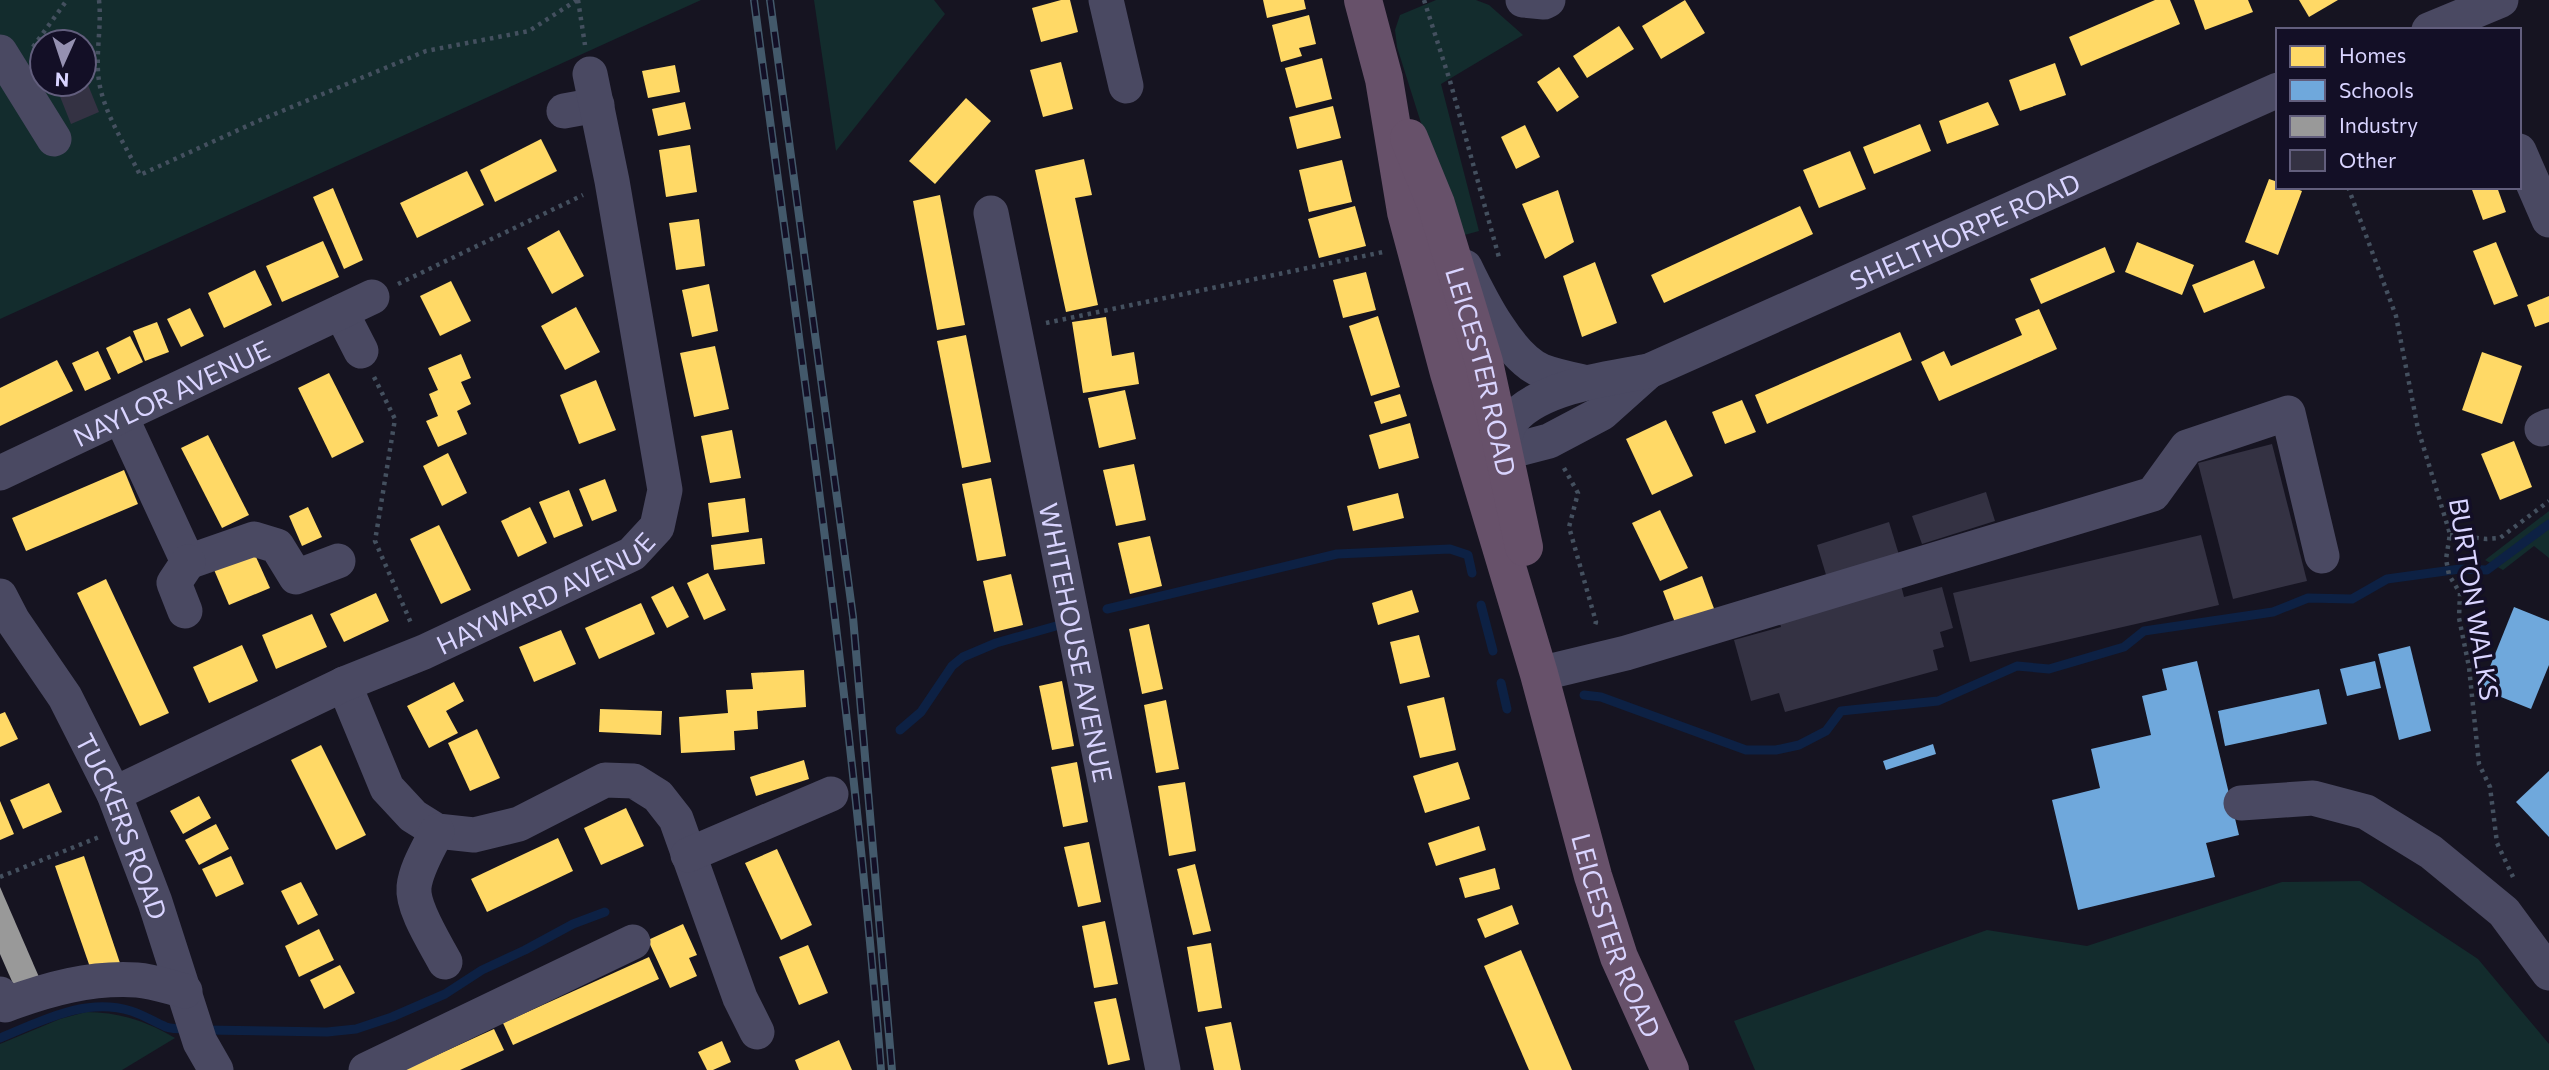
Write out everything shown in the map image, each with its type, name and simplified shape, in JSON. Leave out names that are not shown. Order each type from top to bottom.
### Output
[{"type":"highway","name":"LEICESTER ROAD","points":[[1363,0],[1384,79],[1406,212],[1463,421],[1502,508],[1539,674],[1593,876],[1619,957],[1670,1070]]},
{"type":"highway","name":"LEICESTER ROAD","points":[[1384,79],[1436,204],[1485,362],[1502,446],[1502,508]]},
{"type":"street","points":[[1106,0],[1126,86]]},
{"type":"street","points":[[1523,0],[1548,0]]},
{"type":"street","points":[[2434,28],[2501,0]]},
{"type":"street","points":[[0,52],[54,139]]},
{"type":"street","name":"SHELTHORPE ROAD","points":[[1649,371],[1602,413],[1549,441],[1522,448],[1502,446],[1511,421],[1529,404],[1584,382],[1649,371],[2276,91]]},
{"type":"street","name":"HAYWARD AVENUE","points":[[114,794],[344,684],[424,652],[632,554],[657,527],[665,490],[612,181],[583,97]]},
{"type":"street","points":[[2521,157],[2549,220]]},
{"type":"street","name":"SHELTHORPE ROAD","points":[[1436,204],[1477,292],[1520,355],[1540,370],[1584,382]]},
{"type":"street","name":"WHITEHOUSE AVENUE","points":[[992,213],[1163,1070]]},
{"type":"street","name":"NAYLOR AVENUE","points":[[0,473],[372,297]]},
{"type":"street","points":[[341,312],[361,351]]},
{"type":"street","points":[[1539,674],[1626,653],[2153,494],[2187,447],[2288,413],[2322,556]]},
{"type":"street","points":[[121,417],[188,562]]},
{"type":"street","points":[[1463,421],[1482,440],[1502,446]]},
{"type":"street","points":[[1502,508],[1549,441]]},
{"type":"street","points":[[185,611],[174,583],[188,562],[254,539],[276,546],[296,577],[338,561]]},
{"type":"street","name":"TUCKERS ROAD","points":[[4,614],[65,697],[114,794],[155,902],[198,1030]]},
{"type":"street","points":[[344,684],[387,788],[413,816],[437,831],[474,835],[519,824],[605,780],[634,781],[658,796],[676,819],[740,998],[757,1032]]},
{"type":"street","points":[[688,855],[831,794]]},
{"type":"street","points":[[2241,803],[2313,798],[2366,812],[2431,852],[2504,912],[2549,973]]},
{"type":"street","points":[[437,831],[417,873],[414,900],[445,962]]},
{"type":"street","points":[[366,1070],[633,942]]},
{"type":"street","points":[[0,994],[5,1005],[49,989],[92,981],[139,980],[198,1030]]},
{"type":"path","points":[[99,0],[99,83],[140,176],[258,121],[426,51],[529,31],[578,0],[583,97]]},
{"type":"path","points":[[1423,0],[1450,81],[1501,265]]},
{"type":"path","points":[[372,297],[612,181]]},
{"type":"path","name":"BURTON WALKS","points":[[2349,189],[2396,316],[2418,429],[2450,534],[2446,559],[2449,575],[2460,593],[2459,618],[2469,667],[2479,764],[2490,787],[2497,843],[2518,885]]},
{"type":"path","points":[[1016,330],[1415,245]]},
{"type":"path","points":[[361,351],[395,419],[375,541],[424,652]]},
{"type":"path","points":[[1549,441],[1578,493],[1569,527],[1596,622],[1583,664]]},
{"type":"path","points":[[2450,534],[2500,538],[2549,501]]},
{"type":"path","points":[[0,877],[126,827]]},
{"type":"green space","points":[[0,0],[701,0],[0,319]]},
{"type":"green space","points":[[814,0],[934,0],[945,14],[836,151]]},
{"type":"green space","points":[[1436,0],[1476,0],[1489,5],[1523,35],[1441,84],[1479,231],[1457,237],[1397,47],[1395,30],[1400,15]]},
{"type":"green space","points":[[2549,511],[2549,558],[2534,546],[2503,570],[2485,560]]},
{"type":"green space","points":[[2360,881],[2478,959],[2549,1044],[2549,1070],[1755,1070],[1734,1021],[1987,930],[2087,946],[2282,882]]},
{"type":"green space","points":[[86,1012],[132,1019],[175,1038],[122,1070],[0,1070],[0,1044],[60,1019]]},
{"type":"building: Homes","points":[[1070,0],[1078,32],[1041,42],[1032,8]]},
{"type":"building: Homes","points":[[1263,0],[1304,0],[1306,9],[1267,18]]},
{"type":"building: Homes","points":[[1685,0],[1705,33],[1661,59],[1642,26]]},
{"type":"building: Homes","points":[[2155,0],[2170,0],[2180,24],[2081,66],[2069,37]]},
{"type":"building: Homes","points":[[2194,0],[2248,0],[2253,12],[2205,30]]},
{"type":"building: Homes","points":[[2299,0],[2338,0],[2309,17]]},
{"type":"building: Homes","points":[[1309,15],[1316,44],[1299,48],[1302,56],[1281,62],[1272,25]]},
{"type":"building: Homes","points":[[1619,26],[1634,49],[1587,78],[1573,56]]},
{"type":"building: Homes","points":[[1322,58],[1332,99],[1296,108],[1285,68]]},
{"type":"building: Homes","points":[[1061,62],[1073,109],[1043,117],[1030,70]]},
{"type":"building: Homes","points":[[2055,63],[2066,95],[2020,111],[2009,80]]},
{"type":"building: Homes","points":[[675,65],[680,92],[648,98],[642,71]]},
{"type":"building: Homes","points":[[1559,67],[1579,97],[1557,112],[1537,82]]},
{"type":"building: Homes","points":[[966,98],[991,121],[935,184],[909,161]]},
{"type":"building: Homes","points":[[685,102],[691,129],[658,136],[652,109]]},
{"type":"building: Homes","points":[[1988,102],[1999,125],[1947,144],[1939,121]]},
{"type":"building: Homes","points":[[1333,106],[1341,138],[1297,149],[1289,117]]},
{"type":"building: Homes","points":[[1920,124],[1931,151],[1874,174],[1863,147]]},
{"type":"building: Homes","points":[[1525,125],[1540,157],[1516,169],[1501,137]]},
{"type":"building: Homes","points":[[541,139],[557,171],[495,202],[480,170]]},
{"type":"building: Homes","points":[[690,145],[697,192],[666,197],[659,150]]},
{"type":"building: Homes","points":[[1850,151],[1866,189],[1819,208],[1803,170]]},
{"type":"building: Homes","points":[[1084,159],[1092,195],[1075,198],[1098,305],[1066,312],[1035,170]]},
{"type":"building: Homes","points":[[1342,160],[1352,202],[1309,212],[1299,170]]},
{"type":"building: Homes","points":[[467,171],[484,205],[417,238],[400,203]]},
{"type":"building: Homes","points":[[2269,179],[2276,181],[2276,189],[2302,191],[2278,255],[2245,242]]},
{"type":"building: Homes","points":[[333,188],[363,260],[344,269],[313,197]]},
{"type":"building: Homes","points":[[2472,189],[2498,189],[2506,212],[2483,220]]},
{"type":"building: Homes","points":[[1558,190],[1574,242],[1545,259],[1522,204]]},
{"type":"building: Homes","points":[[940,195],[965,325],[937,330],[913,201]]},
{"type":"building: Homes","points":[[1355,206],[1366,246],[1319,258],[1308,219]]},
{"type":"building: Homes","points":[[1800,206],[1813,234],[1664,303],[1651,275]]},
{"type":"building: Homes","points":[[699,219],[705,266],[676,270],[669,223]]},
{"type":"building: Homes","points":[[559,230],[584,276],[552,294],[527,248]]},
{"type":"building: Homes","points":[[323,241],[339,277],[282,302],[266,266]]},
{"type":"building: Homes","points":[[2137,242],[2194,265],[2182,295],[2125,272]]},
{"type":"building: Homes","points":[[2496,242],[2518,296],[2494,305],[2473,251]]},
{"type":"building: Homes","points":[[2105,247],[2115,272],[2041,304],[2030,279]]},
{"type":"building: Homes","points":[[2254,260],[2265,288],[2204,313],[2192,285]]},
{"type":"building: Homes","points":[[1595,262],[1617,323],[1582,337],[1563,276]]},
{"type":"building: Homes","points":[[255,270],[272,305],[224,328],[208,293]]},
{"type":"building: Homes","points":[[1366,272],[1376,310],[1343,318],[1333,280]]},
{"type":"building: Homes","points":[[451,281],[471,321],[440,336],[420,296]]},
{"type":"building: Homes","points":[[709,284],[718,331],[692,337],[682,290]]},
{"type":"building: Homes","points":[[2549,296],[2549,322],[2535,327],[2527,305]]},
{"type":"building: Homes","points":[[576,307],[600,352],[565,370],[541,326]]},
{"type":"building: Homes","points":[[190,308],[204,336],[181,347],[167,319]]},
{"type":"building: Homes","points":[[2039,309],[2057,349],[1939,401],[1921,362],[1944,351],[1951,366],[2022,335],[2015,319]]},
{"type":"building: Homes","points":[[1378,316],[1400,387],[1371,396],[1349,326]]},
{"type":"building: Homes","points":[[1106,317],[1112,356],[1134,352],[1139,384],[1083,393],[1072,322]]},
{"type":"building: Homes","points":[[157,322],[169,352],[145,361],[133,331]]},
{"type":"building: Homes","points":[[1900,332],[1912,360],[1767,424],[1755,395]]},
{"type":"building: Homes","points":[[966,335],[991,462],[962,468],[937,341]]},
{"type":"building: Homes","points":[[130,336],[143,362],[118,374],[106,348]]},
{"type":"building: Homes","points":[[715,346],[729,409],[694,417],[680,353]]},
{"type":"building: Homes","points":[[98,351],[111,379],[85,391],[72,363]]},
{"type":"building: Homes","points":[[2482,352],[2522,366],[2502,424],[2462,410]]},
{"type":"building: Homes","points":[[461,354],[471,378],[461,382],[471,404],[457,411],[467,434],[438,447],[426,421],[438,416],[429,394],[438,390],[428,368]]},
{"type":"building: Homes","points":[[57,360],[73,391],[0,426],[0,388]]},
{"type":"building: Homes","points":[[329,373],[364,442],[332,458],[298,388]]},
{"type":"building: Homes","points":[[596,380],[616,430],[579,444],[560,395]]},
{"type":"building: Homes","points":[[1125,390],[1136,439],[1099,448],[1088,398]]},
{"type":"building: Homes","points":[[1400,394],[1407,416],[1381,424],[1374,402]]},
{"type":"building: Homes","points":[[1742,400],[1756,432],[1725,444],[1712,412]]},
{"type":"building: Homes","points":[[1666,420],[1693,476],[1652,495],[1626,439]]},
{"type":"building: Homes","points":[[1410,423],[1419,458],[1379,469],[1369,435]]},
{"type":"building: Homes","points":[[732,430],[741,478],[710,483],[701,436]]},
{"type":"building: Homes","points":[[208,435],[249,515],[222,528],[181,448]]},
{"type":"building: Homes","points":[[2514,441],[2532,487],[2500,500],[2481,454]]},
{"type":"building: Homes","points":[[448,453],[467,493],[442,506],[423,466]]},
{"type":"building: Homes","points":[[1134,464],[1146,520],[1116,526],[1103,470]]},
{"type":"building: Homes","points":[[124,470],[138,504],[26,551],[12,518]]},
{"type":"building: Homes","points":[[991,478],[1006,556],[977,561],[962,484]]},
{"type":"building: Homes","points":[[605,479],[617,511],[592,521],[579,489]]},
{"type":"building: Homes","points":[[569,490],[583,526],[554,538],[539,502]]},
{"type":"building: Homes","points":[[1398,493],[1404,518],[1353,531],[1347,506]]},
{"type":"building: Homes","points":[[745,498],[749,532],[712,537],[708,503]]},
{"type":"building: Homes","points":[[308,507],[322,537],[302,546],[289,516]]},
{"type":"building: Homes","points":[[530,507],[547,543],[518,557],[501,521]]},
{"type":"building: Homes","points":[[1660,510],[1688,568],[1660,581],[1632,523]]},
{"type":"building: Homes","points":[[439,525],[471,590],[441,604],[410,539]]},
{"type":"building: Homes","points":[[1150,536],[1162,586],[1130,594],[1118,543]]},
{"type":"building: Homes","points":[[762,538],[765,564],[714,570],[711,545]]},
{"type":"building: Homes","points":[[252,548],[270,588],[229,605],[212,565]]},
{"type":"building: Homes","points":[[708,573],[726,610],[704,620],[687,583]]},
{"type":"building: Homes","points":[[1011,574],[1023,625],[994,632],[983,581]]},
{"type":"building: Homes","points":[[1702,576],[1716,614],[1677,628],[1663,591]]},
{"type":"building: Homes","points":[[106,579],[169,713],[140,726],[77,593]]},
{"type":"building: Homes","points":[[673,586],[689,617],[667,628],[651,597]]},
{"type":"building: Homes","points":[[1412,590],[1419,612],[1378,625],[1372,603]]},
{"type":"building: Homes","points":[[376,593],[389,621],[344,642],[330,614]]},
{"type":"building: Homes","points":[[641,603],[655,634],[599,659],[585,628]]},
{"type":"building: Homes","points":[[312,614],[327,647],[276,669],[262,635]]},
{"type":"building: Homes","points":[[1149,624],[1163,689],[1142,694],[1129,629]]},
{"type":"building: Homes","points":[[561,630],[576,664],[534,682],[519,647]]},
{"type":"building: Homes","points":[[1419,635],[1430,677],[1400,684],[1390,642]]},
{"type":"building: Homes","points":[[242,645],[258,681],[209,703],[193,667]]},
{"type":"building: Homes","points":[[804,670],[806,707],[757,711],[758,729],[734,731],[735,750],[681,753],[679,717],[728,713],[726,690],[753,689],[751,673]]},
{"type":"building: Homes","points":[[1062,681],[1074,746],[1052,750],[1039,686]]},
{"type":"building: Homes","points":[[454,682],[464,701],[446,711],[458,733],[429,748],[407,706]]},
{"type":"building: Homes","points":[[1444,697],[1456,750],[1420,758],[1407,706]]},
{"type":"building: Homes","points":[[1166,700],[1179,769],[1156,773],[1144,705]]},
{"type":"building: Homes","points":[[600,709],[662,711],[661,735],[599,732]]},
{"type":"building: Homes","points":[[5,712],[18,739],[0,747],[0,714]]},
{"type":"building: Homes","points":[[477,729],[500,778],[470,791],[448,743]]},
{"type":"building: Homes","points":[[321,745],[366,835],[336,850],[291,760]]},
{"type":"building: Homes","points":[[804,760],[809,779],[756,796],[750,777]]},
{"type":"building: Homes","points":[[1077,762],[1088,822],[1063,827],[1051,767]]},
{"type":"building: Homes","points":[[1458,762],[1470,799],[1425,813],[1413,776]]},
{"type":"building: Homes","points":[[1185,782],[1196,851],[1169,856],[1158,786]]},
{"type":"building: Homes","points":[[49,783],[62,812],[23,829],[10,800]]},
{"type":"building: Homes","points":[[199,796],[211,818],[183,834],[170,811]]},
{"type":"building: Homes","points":[[0,801],[14,834],[0,840]]},
{"type":"building: Homes","points":[[626,808],[644,846],[601,865],[584,828]]},
{"type":"building: Homes","points":[[216,824],[229,849],[199,865],[185,840]]},
{"type":"building: Homes","points":[[1479,826],[1486,850],[1436,866],[1428,843]]},
{"type":"building: Homes","points":[[558,838],[573,871],[487,912],[471,879]]},
{"type":"building: Homes","points":[[1089,842],[1101,902],[1078,907],[1064,847]]},
{"type":"building: Homes","points":[[777,849],[812,925],[781,940],[745,863]]},
{"type":"building: Homes","points":[[84,856],[120,963],[92,973],[55,866]]},
{"type":"building: Homes","points":[[231,856],[244,884],[216,897],[202,869]]},
{"type":"building: Homes","points":[[1195,864],[1211,931],[1193,935],[1177,869]]},
{"type":"building: Homes","points":[[1495,868],[1500,889],[1465,898],[1459,878]]},
{"type":"building: Homes","points":[[301,882],[318,915],[298,925],[281,891]]},
{"type":"building: Homes","points":[[1512,905],[1519,924],[1485,938],[1477,919]]},
{"type":"building: Homes","points":[[1105,921],[1118,984],[1094,988],[1082,926]]},
{"type":"building: Homes","points":[[683,924],[697,955],[689,958],[697,976],[670,988],[648,940]]},
{"type":"building: Homes","points":[[319,929],[334,960],[299,977],[285,946]]},
{"type":"building: Homes","points":[[1211,943],[1222,1008],[1198,1012],[1187,947]]},
{"type":"building: Homes","points":[[808,945],[828,993],[799,1005],[779,957]]},
{"type":"building: Homes","points":[[1521,950],[1572,1070],[1529,1070],[1484,966]]},
{"type":"building: Homes","points":[[649,957],[659,979],[513,1045],[503,1023]]},
{"type":"building: Homes","points":[[340,965],[355,993],[324,1009],[310,980]]},
{"type":"building: Homes","points":[[1116,998],[1130,1060],[1108,1065],[1094,1002]]},
{"type":"building: Homes","points":[[1231,1022],[1241,1070],[1214,1070],[1205,1027]]},
{"type":"building: Homes","points":[[494,1029],[504,1050],[460,1070],[404,1070]]},
{"type":"building: Homes","points":[[839,1040],[852,1070],[799,1070],[795,1060]]},
{"type":"building: Homes","points":[[722,1041],[731,1062],[707,1070],[698,1052]]},
{"type":"building: Schools","points":[[2514,607],[2549,621],[2549,665],[2531,709],[2481,689]]},
{"type":"building: Schools","points":[[2410,646],[2431,731],[2399,740],[2378,654]]},
{"type":"building: Schools","points":[[2197,661],[2239,835],[2206,843],[2215,877],[2078,910],[2052,800],[2100,788],[2091,749],[2151,735],[2142,696],[2167,690],[2162,669]]},
{"type":"building: Schools","points":[[2375,661],[2381,688],[2347,696],[2340,669]]},
{"type":"building: Schools","points":[[2319,689],[2327,724],[2225,746],[2218,711]]},
{"type":"building: Schools","points":[[1933,744],[1936,754],[1886,770],[1883,761]]},
{"type":"building: Schools","points":[[2549,771],[2549,837],[2516,802]]},
{"type":"building: Industry","points":[[0,887],[42,984],[18,995],[0,954]]},
{"type":"building: Other","points":[[61,98],[93,98],[99,112],[71,124]]},
{"type":"building: Other","points":[[2272,444],[2307,581],[2233,599],[2198,463]]},
{"type":"building: Other","points":[[1986,492],[1995,521],[1922,544],[1912,516]]},
{"type":"building: Other","points":[[1889,522],[1899,555],[1827,578],[1817,545]]},
{"type":"building: Other","points":[[2201,535],[2219,605],[1970,662],[1953,593]]},
{"type":"building: Other","points":[[1901,585],[1904,597],[1942,587],[1953,628],[1940,632],[1944,647],[1933,650],[1938,670],[1785,712],[1779,693],[1751,701],[1734,640],[1781,627],[1779,619]]},
{"type":"waterway","points":[[1584,695],[1601,697],[1746,750],[1776,750],[1799,745],[1826,731],[1841,711],[1938,701],[2017,666],[2049,669],[2124,647],[2144,631],[2273,612],[2308,598],[2352,599],[2387,579],[2460,569],[2487,570],[2549,524]]},
{"type":"waterway","points":[[1107,609],[1337,554],[1450,549],[1468,555],[1472,573]]},
{"type":"waterway","points":[[1481,605],[1493,651]]},
{"type":"waterway","points":[[900,730],[921,712],[952,666],[963,657],[996,643],[1056,626]]},
{"type":"waterway","points":[[1501,683],[1507,709]]},
{"type":"waterway","points":[[205,1030],[327,1032],[356,1029],[445,994],[482,970],[573,924],[605,912]]},
{"type":"waterway","points":[[0,1038],[48,1018],[97,1007],[131,1011],[166,1027],[187,1029]]},
{"type":"railway","points":[[754,0],[841,668],[881,1070]]},
{"type":"railway","points":[[770,0],[853,617],[892,1070]]}]
